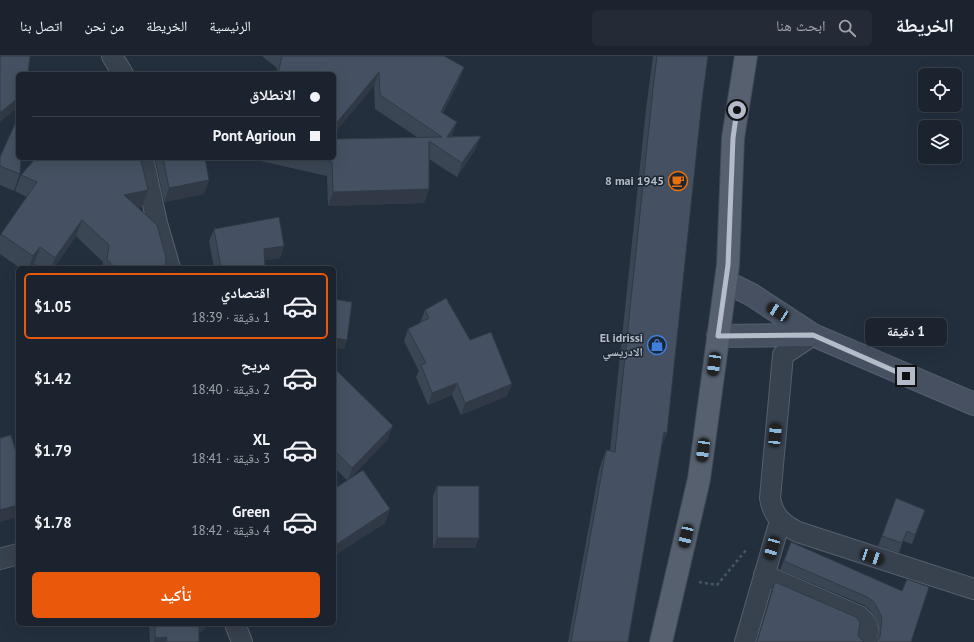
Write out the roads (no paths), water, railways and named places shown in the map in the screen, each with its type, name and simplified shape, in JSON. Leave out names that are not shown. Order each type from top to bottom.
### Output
[{"type":"main road","points":[[661,642],[699,479],[728,265],[733,138],[746,56]]},
{"type":"main road","points":[[726,282],[752,295],[813,335],[974,404]]},
{"type":"main road","points":[[718,336],[813,335]]},
{"type":"street","points":[[112,56],[122,72]]},
{"type":"street","points":[[143,160],[157,223],[169,266]]},
{"type":"street","points":[[813,335],[784,355],[770,498],[772,507],[780,521],[798,532],[932,577],[974,589]]},
{"type":"street","points":[[745,642],[780,521]]},
{"type":"street","points":[[0,559],[16,555]]},
{"type":"street","points":[[764,575],[859,616],[866,622],[868,628],[866,642]]},
{"type":"street","points":[[236,626],[242,642]]},
{"type":"place","name":"8 mai 1945","points":[[678,181]]},
{"type":"place","name":"El idrissi الادريسي","points":[[657,345]]}]
